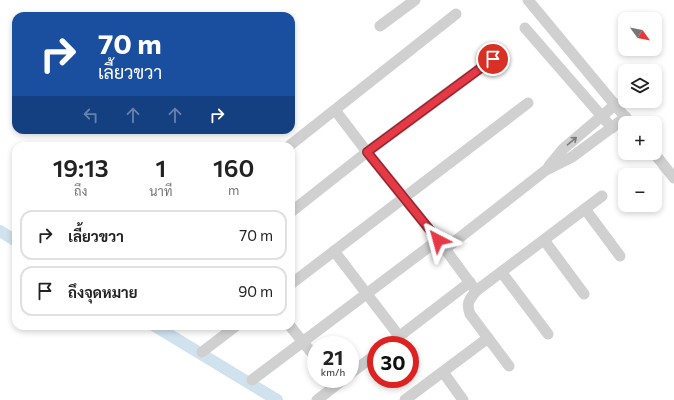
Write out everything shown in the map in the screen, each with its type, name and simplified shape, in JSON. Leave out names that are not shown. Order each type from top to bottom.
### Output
[{"type":"street","points":[[380,26],[415,0]]},
{"type":"street","points":[[528,0],[625,116]]},
{"type":"street","points":[[294,142],[456,14]]},
{"type":"street","points":[[525,28],[612,128]]},
{"type":"street","points":[[295,209],[367,152],[493,59]]},
{"type":"street","points":[[295,281],[528,103]]},
{"type":"street","points":[[546,170],[563,149],[616,104]]},
{"type":"street","points":[[335,110],[473,286]]},
{"type":"street","points":[[445,249],[546,170],[572,157],[618,125]]},
{"type":"street","points":[[660,160],[674,178]]},
{"type":"street","points":[[334,251],[399,336],[473,286],[502,273],[602,196]]},
{"type":"street","points":[[586,209],[620,256]]},
{"type":"street","points":[[252,380],[438,240]]},
{"type":"street","points":[[544,240],[584,294]]},
{"type":"street","points":[[502,273],[548,334]]},
{"type":"street","points":[[473,286],[468,307],[470,314],[509,366]]},
{"type":"street","points":[[202,352],[231,330]]},
{"type":"street","points":[[293,330],[307,347]]},
{"type":"street","points":[[405,400],[488,338]]},
{"type":"street","points":[[359,367],[367,361]]},
{"type":"street","points":[[443,372],[464,400]]},
{"type":"street","points":[[317,400],[330,388]]},
{"type":"waterway","points":[[0,231],[12,238]]},
{"type":"waterway","points":[[162,330],[277,400]]},
{"type":"route","points":[[438,240],[367,152],[493,59]]}]
